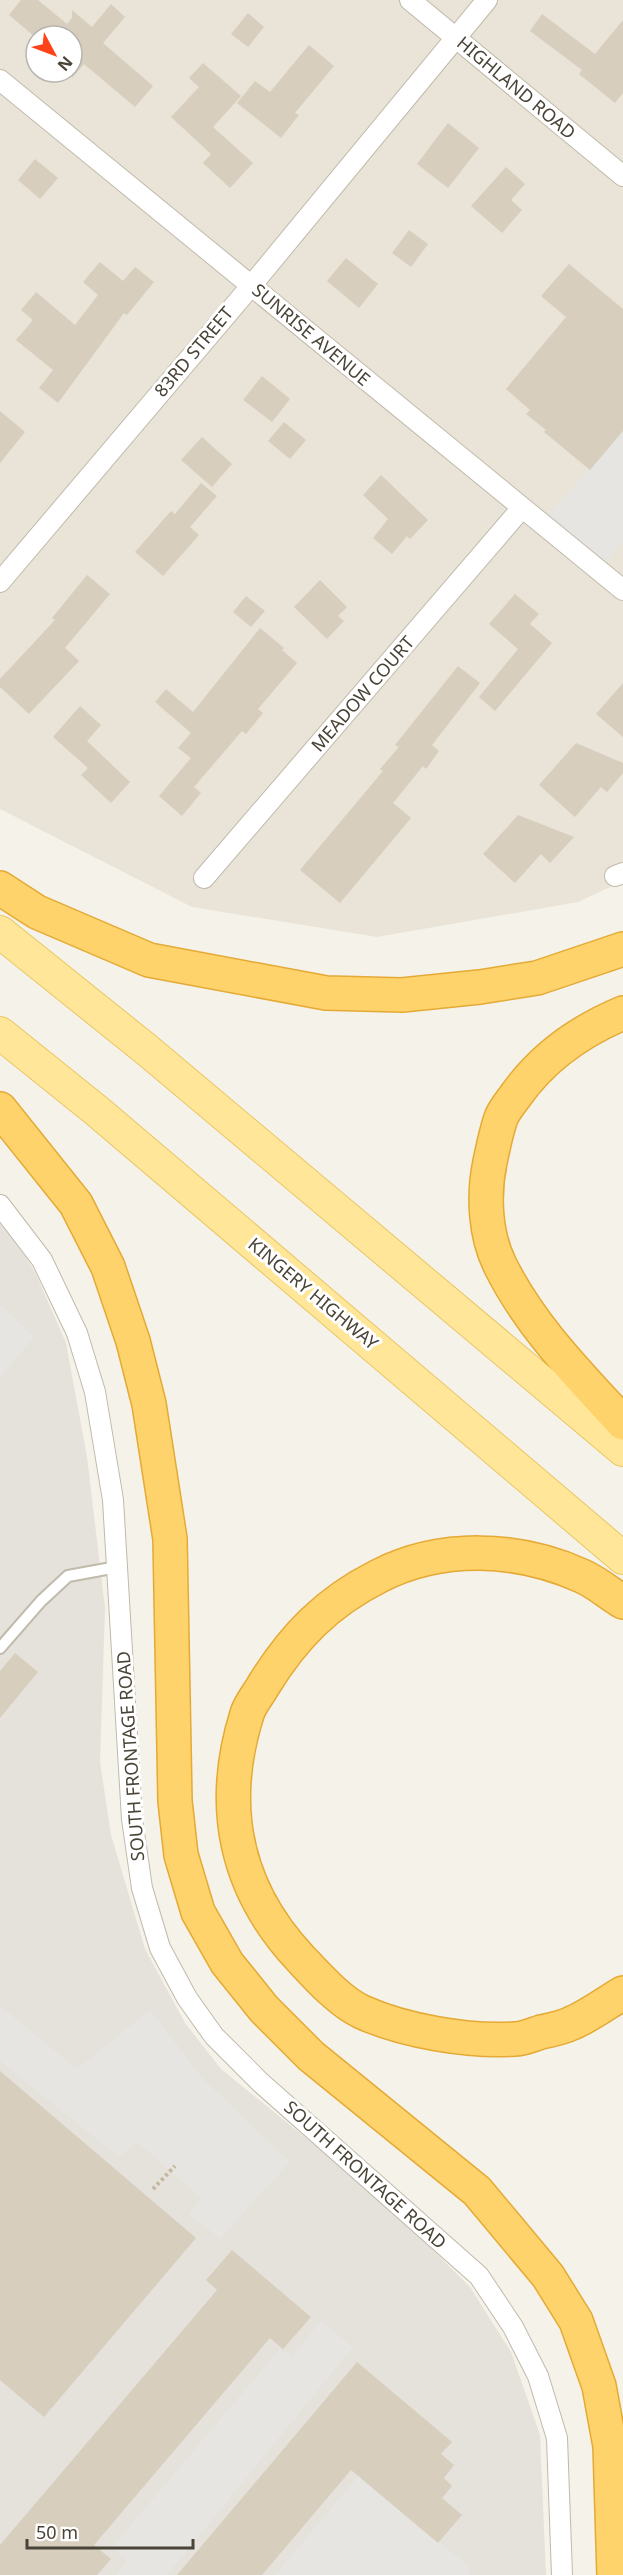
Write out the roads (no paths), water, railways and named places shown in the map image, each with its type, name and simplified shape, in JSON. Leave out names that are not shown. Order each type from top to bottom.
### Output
[{"type":"highway","points":[[0,888],[37,912],[149,960],[326,993],[402,994],[537,978],[623,949]]},
{"type":"highway","points":[[623,1013],[596,1024],[565,1044],[530,1075],[501,1117],[486,1184],[486,1214],[499,1263],[523,1306],[585,1384],[623,1423]]},
{"type":"highway","points":[[0,1109],[76,1204],[108,1268],[133,1341],[149,1404],[170,1539],[175,1801],[181,1855],[198,1912],[227,1963],[264,2009],[311,2056],[477,2191],[548,2276],[576,2321],[599,2385],[610,2446],[614,2575]]},
{"type":"highway","points":[[623,1602],[583,1576],[526,1557],[490,1552],[441,1556],[394,1568],[349,1591],[306,1627],[273,1669],[248,1712],[237,1758],[232,1802],[238,1853],[258,1903],[287,1943],[322,1981],[359,2011],[405,2028],[459,2037],[516,2040],[571,2024],[623,1993]]},
{"type":"main road","points":[[0,932],[147,1050],[623,1450]]},
{"type":"main road","name":"KINGERY HIGHWAY","points":[[0,1033],[98,1111],[623,1557]]},
{"type":"street","name":"HIGHLAND ROAD","points":[[410,0],[623,176]]},
{"type":"street","name":"83RD STREET","points":[[0,582],[251,286],[488,0]]},
{"type":"street","name":"SUNRISE AVENUE","points":[[0,80],[521,509],[623,590]]},
{"type":"street","name":"MEADOW COURT","points":[[204,878],[521,509]]},
{"type":"street","name":"SOUTH FRONTAGE ROAD","points":[[0,1205],[42,1260],[77,1332],[95,1392],[113,1500],[132,1819],[142,1888],[160,1948],[187,1998],[214,2036],[260,2082],[479,2276],[513,2327],[538,2376],[557,2438],[562,2575]]},
{"type":"lane","points":[[0,1648],[41,1601],[68,1576],[117,1567]]}]
